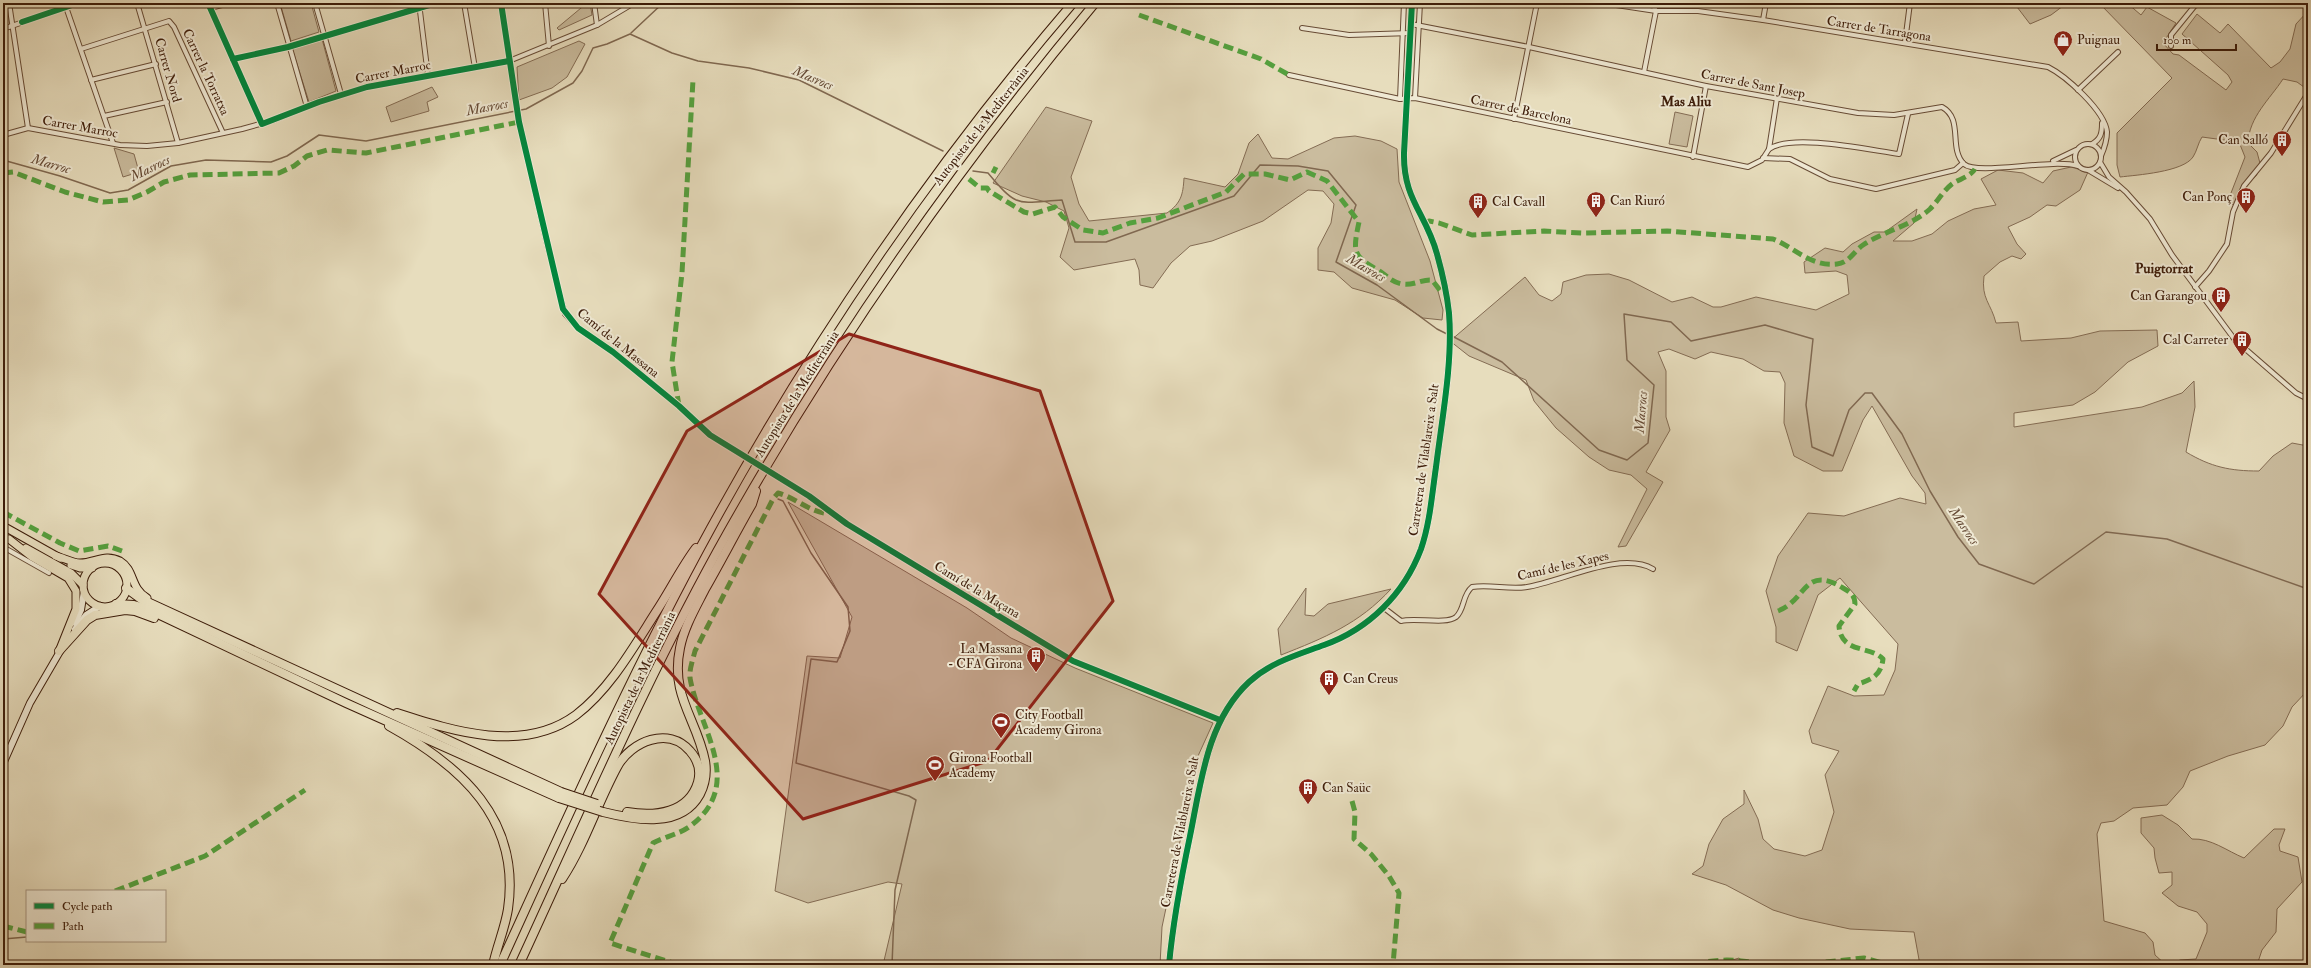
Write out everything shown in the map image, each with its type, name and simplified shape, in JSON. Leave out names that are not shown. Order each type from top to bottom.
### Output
[{"type":"highway","name":"Autopista de la Mediterrània","points":[[500,965],[630,686],[710,530],[794,386],[881,253],[959,146],[1073,3]]},
{"type":"highway","name":"Autopista de la Mediterrània","points":[[519,965],[546,903],[622,740],[678,627],[760,477],[849,332],[937,204],[1017,98],[1095,3]]},
{"type":"highway","points":[[6,537],[71,572],[84,588],[90,601],[100,606],[116,604],[134,605],[145,608],[560,795],[604,810],[647,820],[668,817],[691,806],[702,790],[705,782],[705,762],[680,696],[678,669],[680,646],[694,610],[752,504],[760,477]]},
{"type":"highway","points":[[3,526],[80,568],[92,568],[106,563],[116,566],[125,578],[126,588],[125,594],[116,604]]},
{"type":"highway","points":[[348,699],[468,733],[494,736],[516,735],[554,727],[582,710],[611,679],[657,611],[685,563],[710,530]]},
{"type":"highway","points":[[6,537],[32,557],[68,578],[76,591],[76,609],[59,651]]},
{"type":"highway","points":[[56,556],[77,563],[85,563],[102,557],[118,560],[128,569],[137,591],[168,611]]},
{"type":"highway","points":[[84,588],[86,575],[92,568]]},
{"type":"highway","points":[[126,588],[141,599],[348,699],[438,757],[470,785],[496,822],[506,848],[510,887],[506,919],[493,965]]},
{"type":"highway","points":[[59,651],[91,617],[125,610],[135,611],[183,631],[198,633]]},
{"type":"highway","points":[[546,903],[572,864],[617,766],[631,752],[648,741],[666,737],[681,742],[696,759],[700,775],[695,791],[690,798],[676,809],[646,814],[604,810]]},
{"type":"main road","points":[[3,764],[30,702],[81,610],[84,588]]},
{"type":"main road","points":[[59,651],[83,618],[100,606]]},
{"type":"street","points":[[8,3],[28,128]]},
{"type":"street","points":[[3,29],[78,3]]},
{"type":"street","name":"Carrer Nord","points":[[137,3],[178,143]]},
{"type":"street","points":[[208,3],[262,124]]},
{"type":"street","points":[[210,8],[230,3]]},
{"type":"street","points":[[277,3],[288,46],[307,107]]},
{"type":"street","points":[[315,3],[340,94]]},
{"type":"street","points":[[419,3],[428,76]]},
{"type":"street","points":[[233,59],[288,46],[436,3]]},
{"type":"street","points":[[464,3],[475,68]]},
{"type":"street","name":"Camí de la Massana","points":[[500,3],[519,122],[565,314],[578,328],[613,352],[679,406],[710,435],[736,452]]},
{"type":"street","points":[[545,3],[549,46]]},
{"type":"street","points":[[594,3],[597,25]]},
{"type":"street","name":"Carrer Marroc","points":[[3,135],[28,128],[113,144],[147,146],[178,143],[262,124],[340,94],[509,61],[549,46],[597,25],[634,3]]},
{"type":"street","points":[[1400,98],[1404,3]]},
{"type":"street","name":"Carretera de Vilablareix a Salt","points":[[1169,965],[1174,924],[1206,756],[1220,720],[1241,690],[1266,669],[1289,657],[1343,637],[1362,626],[1384,608],[1407,578],[1419,554],[1426,532],[1445,400],[1449,339],[1449,311],[1437,253],[1428,230],[1409,195],[1404,175],[1412,3]]},
{"type":"street","points":[[1415,98],[1420,3]]},
{"type":"street","points":[[1514,119],[1537,3]]},
{"type":"street","name":"Carrer de Tarragona","points":[[1603,3],[1656,11],[1698,11],[1763,20],[1905,42],[2048,67],[2065,77],[2096,110],[2107,132],[2105,147],[2101,156]]},
{"type":"street","points":[[1644,72],[1656,11],[1656,3]]},
{"type":"street","points":[[1763,20],[1766,3]]},
{"type":"street","points":[[1905,42],[1910,3]]},
{"type":"street","points":[[2171,46],[2172,35],[2197,3]]},
{"type":"street","points":[[66,7],[113,144]]},
{"type":"street","name":"Carrer la Torratxa","points":[[145,28],[169,21],[174,27],[223,133]]},
{"type":"street","name":"Carrer de Sant Josep","points":[[1411,24],[1419,24],[1529,46],[1706,86],[1858,113],[1908,114],[1935,106],[1942,106],[1948,110],[1954,121],[1958,152],[1962,162]]},
{"type":"street","points":[[80,49],[145,28]]},
{"type":"street","points":[[1302,28],[1349,35],[1411,33]]},
{"type":"street","points":[[2078,90],[2118,52]]},
{"type":"street","points":[[91,80],[156,64]]},
{"type":"street","name":"Carrer de Barcelona","points":[[1289,75],[1400,98],[1415,98],[1692,157],[1748,167],[1756,165],[1763,158]]},
{"type":"street","points":[[1692,157],[1706,86]]},
{"type":"street","points":[[2195,287],[2209,272],[2227,244],[2233,212],[2244,186],[2272,153],[2308,93]]},
{"type":"street","points":[[1769,149],[1777,98]]},
{"type":"street","points":[[104,116],[167,102]]},
{"type":"street","points":[[1763,158],[1769,149],[1776,144],[1802,142],[1899,154],[1908,114]]},
{"type":"street","points":[[2092,144],[2098,140],[2102,133],[2102,123]]},
{"type":"street","points":[[2051,162],[2076,150],[2082,144],[2092,144],[2097,147],[2101,156],[2100,162],[2096,167],[2088,170]]},
{"type":"street","points":[[2076,150],[2074,156],[2078,166]]},
{"type":"street","points":[[1763,158],[1790,159],[1830,180],[1876,189],[1955,170],[1962,162],[1974,169],[1982,169],[2051,162],[2078,166],[2088,170],[2126,192]]},
{"type":"street","points":[[2100,162],[2109,177],[2126,192],[2150,219],[2195,287],[2235,340],[2296,393],[2308,399]]},
{"type":"street","name":"Camí de la Maçana","points":[[736,452],[779,477],[848,524],[1073,661],[1220,720]]},
{"type":"street","points":[[3,547],[49,573]]},
{"type":"street","name":"Camí de les Xapes","points":[[1384,608],[1400,621],[1452,619],[1460,613],[1466,595],[1472,587],[1526,587],[1616,564],[1638,563],[1653,569]]},
{"type":"highlighted area","points":[[849,334],[1040,391],[1113,601],[988,761],[803,819],[599,594],[687,431]]},
{"type":"shaded area","points":[[280,3],[311,3],[319,32],[291,41]]},
{"type":"shaded area","points":[[587,3],[590,3],[592,15],[559,30],[557,28]]},
{"type":"shaded area","points":[[2014,3],[2067,3],[2051,15],[2030,24]]},
{"type":"shaded area","points":[[2099,3],[2127,3],[2141,15],[2147,7],[2176,23],[2163,43],[2173,54],[2179,55],[2226,90],[2232,82],[2228,75],[2182,34],[2197,14],[2220,33],[2228,24],[2271,68],[2280,62],[2290,49],[2296,24],[2308,11],[2308,90],[2297,82],[2283,79],[2261,109],[2252,125],[2248,143],[2257,152],[2261,167],[2256,176],[2240,190],[2235,205],[2230,204],[2231,193],[2245,157],[2239,142],[2202,137],[2193,157],[2188,162],[2180,166],[2159,172],[2120,177],[2117,165],[2117,133],[2172,78]]},
{"type":"shaded area","points":[[322,39],[336,91],[309,102],[292,48]]},
{"type":"shaded area","points":[[579,41],[585,44],[567,77],[552,88],[519,100],[517,67]]},
{"type":"shaded area","points":[[432,87],[438,97],[427,102],[429,111],[391,122],[386,107]]},
{"type":"shaded area","points":[[1046,107],[1092,121],[1071,177],[1079,204],[1089,221],[1167,213],[1175,206],[1180,198],[1184,178],[1225,187],[1238,174],[1249,143],[1258,134],[1272,158],[1288,159],[1334,138],[1355,136],[1381,141],[1397,149],[1399,182],[1430,261],[1443,310],[1442,320],[1423,318],[1395,300],[1352,288],[1334,272],[1318,270],[1318,248],[1331,223],[1334,204],[1323,191],[1308,190],[1263,221],[1212,241],[1190,246],[1171,263],[1153,288],[1140,285],[1139,270],[1135,259],[1074,270],[1060,257],[1069,228],[1064,211],[1046,202],[1022,196],[993,183]]},
{"type":"shaded area","points":[[1675,112],[1693,116],[1687,147],[1669,144]]},
{"type":"shaded area","points":[[114,148],[134,154],[139,172],[123,177]]},
{"type":"shaded area","points":[[2071,167],[2088,172],[2080,190],[2056,206],[2047,205],[2030,217],[2008,227],[2017,244],[2026,254],[2021,259],[2012,256],[2000,262],[1984,276],[1983,284],[1985,296],[1996,323],[2018,322],[2021,341],[2071,338],[2100,331],[2157,330],[2158,346],[2128,362],[2095,392],[2073,405],[2014,413],[2014,427],[2142,407],[2182,393],[2194,381],[2195,407],[2186,452],[2212,465],[2230,469],[2259,471],[2273,456],[2292,443],[2308,446],[2308,690],[2292,707],[2283,726],[2265,745],[2228,756],[2190,771],[2183,787],[2167,805],[2133,808],[2114,821],[2101,823],[2097,834],[2104,921],[2145,933],[2153,942],[2155,955],[2166,965],[1920,965],[1914,932],[1850,929],[1799,918],[1773,910],[1726,885],[1692,874],[1703,866],[1709,844],[1723,819],[1744,804],[1744,790],[1758,819],[1763,839],[1774,849],[1805,856],[1822,850],[1834,812],[1825,775],[1839,751],[1812,743],[1809,731],[1828,686],[1854,696],[1884,695],[1895,670],[1898,644],[1840,578],[1818,595],[1797,651],[1776,642],[1776,627],[1766,591],[1778,556],[1808,513],[1844,516],[1900,498],[1926,504],[1925,493],[1912,476],[1872,406],[1863,420],[1842,471],[1823,471],[1794,456],[1784,423],[1785,383],[1780,372],[1764,371],[1743,359],[1711,352],[1695,359],[1669,349],[1658,352],[1666,371],[1666,417],[1670,430],[1646,472],[1663,482],[1626,546],[1618,547],[1647,489],[1631,475],[1609,470],[1589,457],[1556,428],[1534,401],[1526,380],[1469,356],[1450,341],[1525,277],[1539,295],[1552,301],[1561,294],[1563,282],[1586,275],[1609,274],[1629,280],[1672,302],[1692,297],[1713,307],[1721,307],[1756,297],[1816,310],[1849,294],[1847,275],[1836,271],[1805,273],[1804,262],[1825,248],[1843,252],[1852,244],[1874,232],[1885,232],[1917,209],[1914,223],[1893,241],[1912,241],[1932,234],[1948,221],[1974,209],[1996,205],[1981,179],[1998,170],[2023,173],[2043,183],[2053,171]]},
{"type":"shaded area","name":"City Football Academy Girona","points":[[788,502],[967,608],[1011,638],[1075,668],[1213,723],[1198,756],[1162,927],[1160,965],[883,965],[902,884],[888,882],[808,903],[775,891],[807,656],[840,658],[852,617]]},
{"type":"shaded area","points":[[1306,588],[1305,615],[1314,616],[1328,604],[1391,589],[1366,612],[1340,629],[1281,655],[1278,629]]},
{"type":"shaded area","points":[[2162,815],[2178,825],[2192,839],[2199,839],[2212,843],[2244,858],[2274,829],[2285,829],[2279,845],[2280,851],[2298,857],[2302,882],[2277,909],[2276,932],[2262,950],[2257,965],[2171,965],[2180,960],[2196,959],[2207,932],[2207,924],[2197,912],[2178,906],[2162,893],[2172,885],[2172,872],[2159,873],[2154,848],[2141,833],[2141,818]]},
{"type":"shaded area","points":[[1739,958],[1747,965],[1716,965]]},
{"type":"waterway","points":[[631,33],[663,3]]},
{"type":"waterway","name":"Masrocs","points":[[3,160],[60,176],[110,193],[128,190],[171,166],[206,160],[271,162],[287,156],[319,135],[366,141],[526,109],[573,83],[582,71],[593,48],[607,44],[630,34],[672,53],[698,61],[749,68],[799,80],[943,151]]},
{"type":"waterway","name":"Masrocs","points":[[973,171],[988,173],[1006,193],[1019,201],[1036,202],[1062,200],[1075,242],[1106,242],[1234,196],[1260,165],[1298,166],[1328,171],[1356,205],[1336,262],[1377,285],[1437,329],[1449,335]]},
{"type":"waterway","name":"Masrocs","points":[[1452,336],[1502,362],[1599,450],[1627,460],[1648,443],[1654,385],[1627,360],[1624,314],[1671,322],[1691,341],[1765,325],[1813,339],[1806,405],[1812,447],[1833,456],[1849,410],[1865,393],[1872,393],[1902,434],[1930,491],[1958,537],[1979,564],[2034,584],[2106,532],[2167,539],[2305,588],[2308,591]]},
{"type":"waterway","points":[[778,499],[783,501],[811,553],[848,607],[850,631],[837,662],[811,659],[796,763],[909,796],[916,800],[895,890],[892,965]]},
{"type":"waterway","points":[[3,939],[26,937]]},
{"type":"marked path","points":[[1139,15],[1261,59],[1289,75]]},
{"type":"marked path","points":[[679,406],[672,362],[682,273],[693,80]]},
{"type":"marked path","points":[[3,173],[13,172],[65,192],[103,202],[128,200],[147,192],[164,182],[190,175],[279,173],[294,166],[307,156],[327,150],[366,153],[519,122]]},
{"type":"marked path","points":[[993,173],[996,167]]},
{"type":"marked path","points":[[1424,223],[1429,221],[1439,223],[1472,235],[1544,231],[1582,233],[1667,231],[1773,239],[1811,260],[1819,263],[1837,264],[1845,261],[1860,247],[1871,240],[1923,215],[1936,203],[1949,187],[1973,172],[1975,169]]},
{"type":"marked path","points":[[969,179],[980,188],[987,188],[989,191],[1024,212],[1033,214],[1055,207],[1063,217],[1083,230],[1103,233],[1130,223],[1158,218],[1226,192],[1244,174],[1265,174],[1290,180],[1307,172],[1327,181],[1359,222],[1356,252],[1363,261],[1398,283],[1410,284],[1425,280],[1432,280],[1443,294],[1446,294]]},
{"type":"marked path","points":[[679,965],[610,943],[653,843],[681,832],[689,827],[706,811],[715,793],[717,775],[715,756],[690,678],[695,651],[773,499],[778,493],[819,512],[833,513]]},
{"type":"marked path","points":[[3,512],[60,543],[79,551],[108,546],[122,551]]},
{"type":"marked path","points":[[1778,611],[1788,606],[1807,586],[1820,580],[1830,582],[1846,589],[1852,594],[1855,604],[1839,626],[1841,635],[1850,645],[1871,652],[1883,659],[1878,673],[1872,678],[1858,684],[1854,691]]},
{"type":"marked path","points":[[118,890],[205,856],[305,790]]},
{"type":"marked path","points":[[1352,801],[1355,812],[1354,839],[1371,854],[1389,876],[1399,893],[1393,965]]},
{"type":"marked path","points":[[3,926],[26,932]]},
{"type":"marked path","points":[[1796,965],[1864,958],[1890,965]]},
{"type":"marked path","points":[[1694,965],[1719,960],[1746,961],[1763,965]]},
{"type":"cycle path","points":[[22,22],[78,3]]},
{"type":"cycle path","points":[[208,3],[262,124],[319,102],[367,87],[509,61]]},
{"type":"cycle path","points":[[233,59],[288,47],[436,3]]},
{"type":"cycle path","points":[[501,3],[519,122],[563,309],[578,328],[613,352],[679,406],[710,435],[809,496],[847,524],[1073,661],[1220,720]]},
{"type":"cycle path","points":[[1169,965],[1183,868],[1202,774],[1215,734],[1224,715],[1235,698],[1257,675],[1275,664],[1324,645],[1356,630],[1383,608],[1395,595],[1414,565],[1427,529],[1446,390],[1450,351],[1450,332],[1447,298],[1437,254],[1427,228],[1411,195],[1405,169],[1404,153],[1412,3]]},
{"type":"place","name":"Puignau","points":[[2063,57]]},
{"type":"place","name":"Can Salló","points":[[2282,157]]},
{"type":"place","name":"Can Ponç","points":[[2246,214]]},
{"type":"place","name":"Can Riuró","points":[[1596,218]]},
{"type":"place","name":"Cal Cavall","points":[[1478,219]]},
{"type":"place","name":"Can Garangou","points":[[2221,313]]},
{"type":"place","name":"Cal Carreter","points":[[2242,357]]},
{"type":"place","name":"La Massana - CFA Girona","points":[[1036,673]]},
{"type":"place","name":"Can Creus","points":[[1329,696]]},
{"type":"place","name":"City Football Academy Girona","points":[[1001,739]]},
{"type":"place","name":"Girona Football Academy","points":[[935,782]]},
{"type":"place","name":"Can Saüc","points":[[1308,805]]},
{"type":"district","name":"Mas Aliu","points":[[1686,101]]},
{"type":"district","name":"Puigtorrat","points":[[2164,268]]},
{"type":"water label","name":"Marroc","points":[[51,164]]}]
